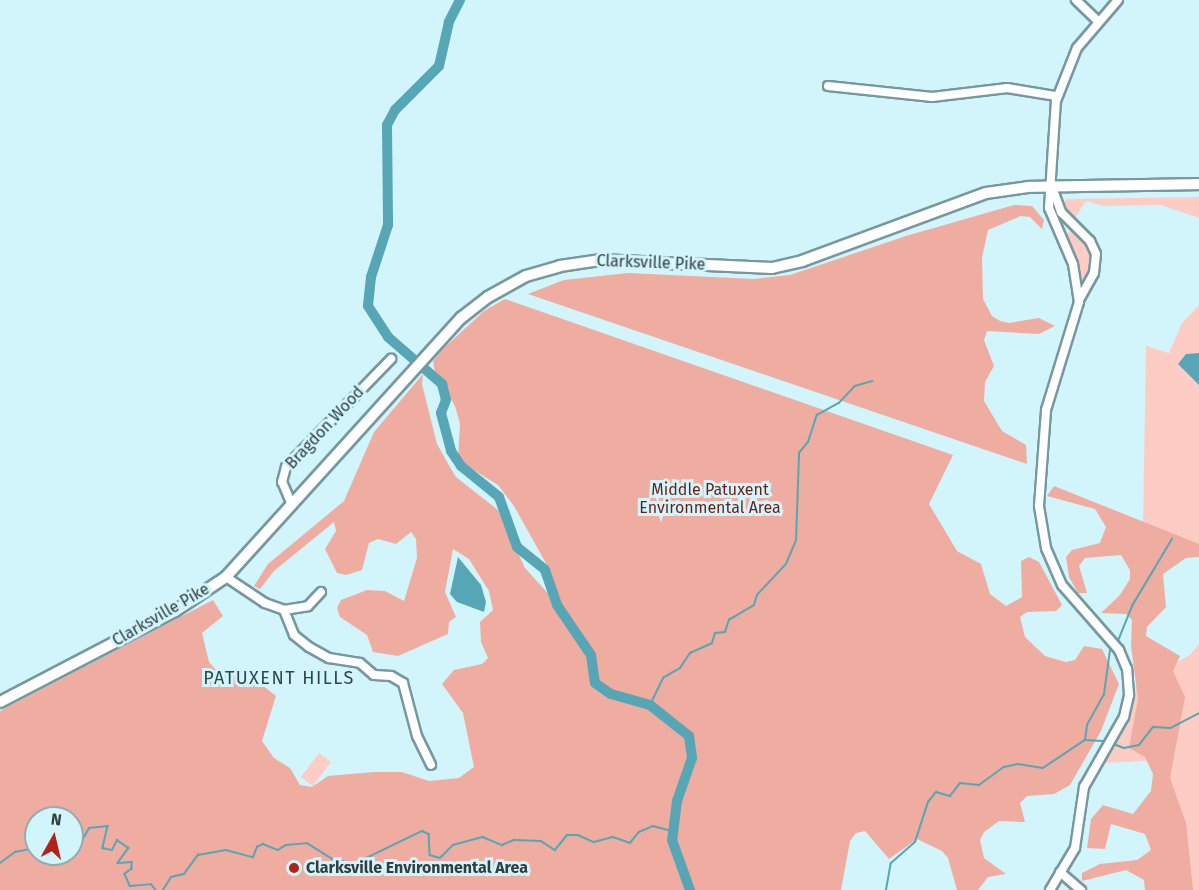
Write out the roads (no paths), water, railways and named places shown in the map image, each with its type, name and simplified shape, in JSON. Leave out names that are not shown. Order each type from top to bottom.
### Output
[{"type":"main road","name":"Clarksville Pike","points":[[0,702],[175,611],[226,577],[429,352],[488,297],[526,276],[560,266],[614,260],[738,268],[787,265],[974,196],[1052,186],[1199,184]]},
{"type":"street","points":[[1076,0],[1097,20]]},
{"type":"street","points":[[1079,302],[1073,264],[1049,208],[1056,96],[1069,60],[1097,20],[1118,0]]},
{"type":"street","points":[[828,86],[932,97],[1007,88],[1056,96]]},
{"type":"street","points":[[1050,890],[1078,838],[1084,787],[1117,732],[1128,702],[1127,669],[1119,650],[1062,585],[1050,560],[1040,520],[1040,461],[1046,410],[1079,302],[1094,273],[1096,254],[1090,241],[1061,212],[1052,186]]},
{"type":"street","name":"Bragdon Wood","points":[[292,506],[282,482],[286,467],[391,359]]},
{"type":"street","points":[[226,577],[265,603],[284,610],[308,606],[321,592]]},
{"type":"street","points":[[284,610],[294,635],[309,647],[330,658],[360,663],[374,675],[391,676],[403,683],[417,736],[431,765]]},
{"type":"street","points":[[1060,872],[1081,890]]},
{"type":"water","points":[[1199,353],[1199,385],[1178,364],[1186,354]]},
{"type":"water","points":[[458,557],[481,585],[486,602],[484,612],[457,602],[450,594]]},
{"type":"waterway","points":[[460,0],[449,22],[439,66],[395,110],[387,125],[388,225],[371,277],[368,306],[388,337],[442,384],[446,400],[441,413],[451,451],[461,466],[499,497],[517,547],[545,570],[557,605],[591,655],[595,683],[611,694],[650,705],[689,736],[692,758],[677,801],[672,840],[690,890]]},
{"type":"waterway","points":[[650,705],[663,678],[680,668],[690,653],[712,643],[715,633],[725,632],[729,620],[754,605],[757,595],[786,564],[796,541],[799,453],[808,442],[817,415],[839,403],[855,386],[872,381]]},
{"type":"waterway","points":[[1118,641],[1132,606],[1172,539]]},
{"type":"waterway","points":[[1085,740],[1087,725],[1104,694],[1110,650]]},
{"type":"waterway","points":[[1114,744],[1124,748],[1139,745],[1153,727],[1171,728],[1199,713]]},
{"type":"waterway","points":[[886,890],[891,863],[915,842],[928,802],[936,792],[950,796],[960,783],[979,785],[1004,767],[1018,764],[1043,768],[1085,740],[1107,741]]},
{"type":"waterway","points":[[84,837],[89,828],[108,826],[103,848],[112,850],[117,840],[129,848],[118,863],[132,862],[132,869],[125,874],[130,886],[151,884],[156,890]]},
{"type":"waterway","points":[[163,890],[171,877],[184,874],[198,855],[226,850],[253,857],[257,847],[263,844],[278,850],[286,845],[307,843],[333,859],[354,864],[422,831],[429,834],[430,855],[440,858],[453,845],[483,837],[502,845],[514,840],[541,841],[555,850],[567,835],[578,835],[594,842],[613,837],[630,843],[639,832],[653,826],[672,831]]},
{"type":"waterway","points":[[0,863],[15,852],[24,850]]},
{"type":"place","name":"Clarksville Environmental Area","points":[[294,868]]},
{"type":"district","name":"PATUXENT HILLS","points":[[279,678]]},
{"type":"park label","name":"Middle Patuxent Environmental Area","points":[[710,499]]}]
